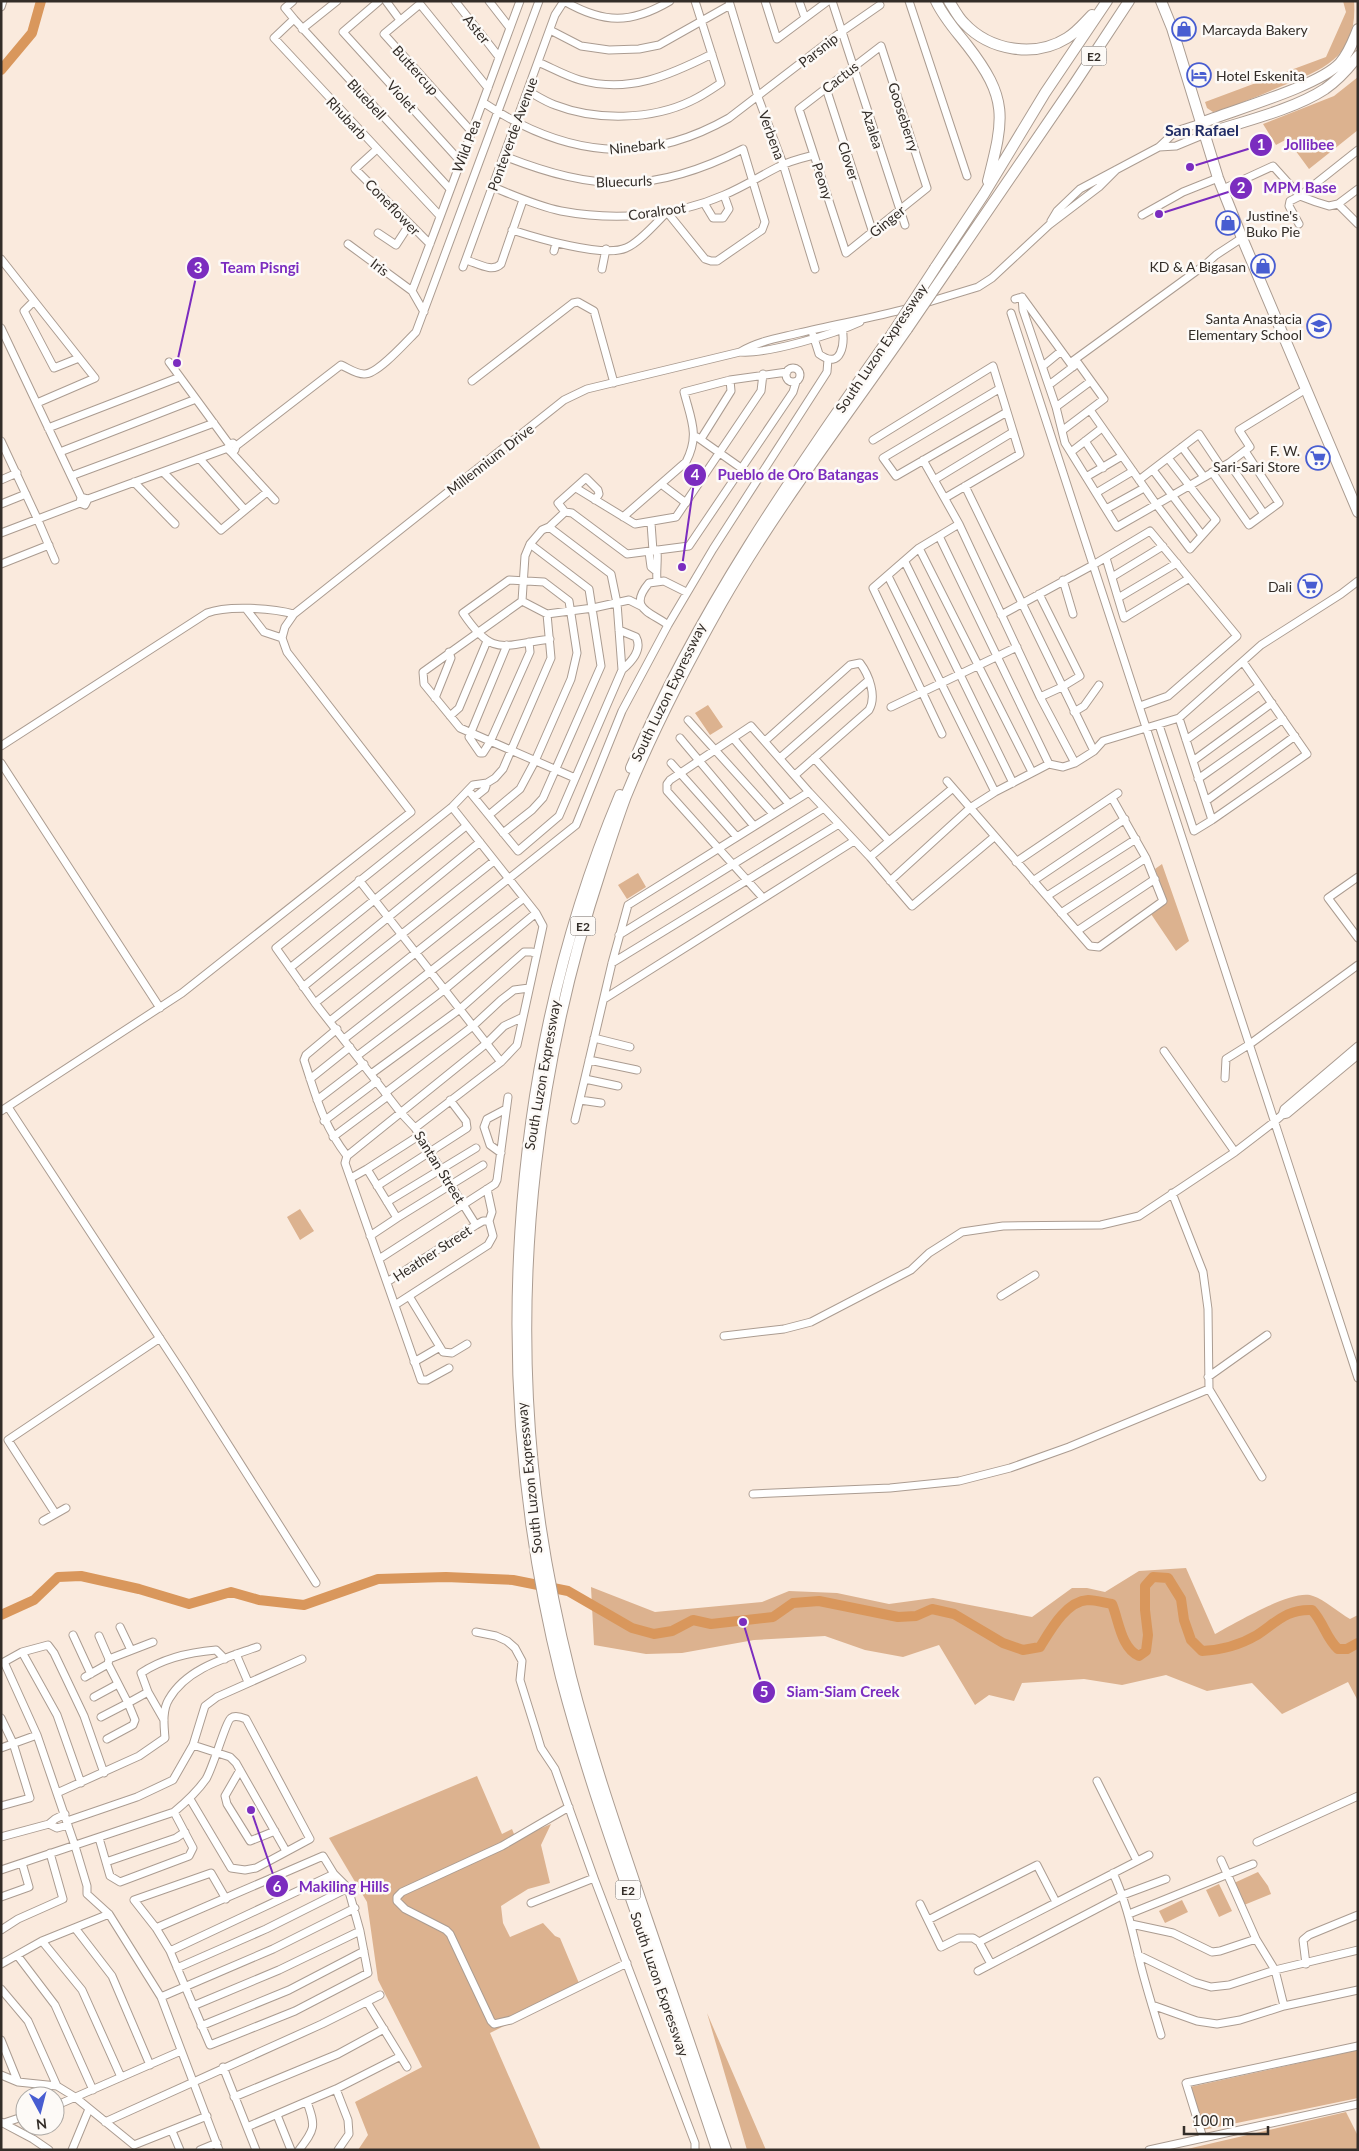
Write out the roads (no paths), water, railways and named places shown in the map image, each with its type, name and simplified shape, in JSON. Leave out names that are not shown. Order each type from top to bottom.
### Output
[{"type":"highway","points":[[936,1],[946,19],[984,67],[991,79],[998,99],[1000,128],[985,193]]},
{"type":"highway","points":[[949,1],[964,23],[988,41],[1009,48],[1029,49],[1047,46],[1066,38],[1077,31],[1106,1]]},
{"type":"highway","name":"South Luzon Expressway","points":[[726,2150],[600,1781],[543,1562],[527,1482],[520,1415],[518,1340],[521,1227],[537,1089],[549,1024],[572,931],[596,858],[617,802],[657,710],[682,659],[715,599],[761,526],[961,230],[1041,100],[1106,1]]},
{"type":"highway","name":"South Luzon Expressway","points":[[717,2150],[591,1782],[550,1628],[529,1415],[527,1331],[530,1228],[536,1158],[556,1036],[574,958],[624,801],[648,745],[722,602],[770,527],[952,264],[1129,1]]},
{"type":"highway","points":[[1161,1],[1172,28],[1218,178],[1358,512]]},
{"type":"highway","points":[[1201,123],[1318,78],[1339,64],[1350,49],[1358,29]]},
{"type":"highway","points":[[1204,134],[1294,104],[1324,89],[1345,73],[1358,56]]},
{"type":"street","points":[[1,6],[4,1]]},
{"type":"street","name":"Bluebell","points":[[293,1],[285,8],[302,29],[450,189]]},
{"type":"street","points":[[302,29],[337,1]]},
{"type":"street","name":"Violet","points":[[379,1],[343,32],[460,161]]},
{"type":"street","points":[[386,1],[400,20]]},
{"type":"street","name":"Aster","points":[[454,1],[500,57]]},
{"type":"street","points":[[489,1],[510,28]]},
{"type":"street","name":"Wild Pea","points":[[412,291],[471,131],[484,103],[520,1]]},
{"type":"street","points":[[1,533],[83,500],[231,447],[342,365],[354,372],[365,375],[374,371],[416,332],[539,1]]},
{"type":"street","points":[[564,1],[592,15],[613,19],[643,14],[670,1]]},
{"type":"street","name":"Ponteverde Avenue","points":[[463,267],[555,15],[564,1]]},
{"type":"street","points":[[528,91],[555,105],[604,116],[661,111],[691,101],[721,83],[695,1]]},
{"type":"street","points":[[765,1],[777,39],[828,1]]},
{"type":"street","points":[[799,1],[805,18]]},
{"type":"street","name":"Azalea","points":[[832,1],[904,225]]},
{"type":"street","points":[[909,1],[967,176]]},
{"type":"street","points":[[550,30],[581,46],[625,50],[659,45],[730,3]]},
{"type":"street","name":"Verbena","points":[[730,3],[758,97],[783,164],[815,268]]},
{"type":"street","name":"Buttercup","points":[[471,131],[384,34],[420,4],[488,88]]},
{"type":"street","name":"Parsnip","points":[[758,97],[841,32],[880,5]]},
{"type":"street","name":"Rhubarb","points":[[294,19],[274,38],[440,216]]},
{"type":"street","name":"Cactus","points":[[799,109],[881,46]]},
{"type":"street","name":"Gooseberry","points":[[881,46],[927,188]]},
{"type":"street","points":[[538,62],[582,80],[614,84],[638,83],[661,78],[712,54]]},
{"type":"street","name":"Clover","points":[[826,88],[873,233]]},
{"type":"street","name":"Ninebark","points":[[484,103],[516,124],[546,137],[572,144],[611,150],[636,149],[666,144],[711,129],[758,97]]},
{"type":"street","name":"Peony","points":[[799,109],[846,253]]},
{"type":"street","name":"Millennium Drive","points":[[282,638],[285,627],[294,614],[564,400],[587,389],[740,352],[754,353],[843,330],[865,320],[978,287],[992,278],[1049,225],[1099,187],[1116,170],[1159,146],[1176,131],[1201,123]]},
{"type":"street","points":[[1176,131],[1183,143]]},
{"type":"street","name":"Millennium Drive","points":[[1159,146],[1176,146],[1204,134]]},
{"type":"street","name":"Coneflower","points":[[377,149],[356,169],[409,225],[430,244]]},
{"type":"street","name":"Bluecurls","points":[[504,156],[564,177],[595,183],[619,183],[650,182],[686,174],[743,149],[754,181]]},
{"type":"street","points":[[1299,224],[1289,206],[1290,201],[1300,196],[1358,150]]},
{"type":"street","name":"Coralroot","points":[[493,187],[523,200],[560,210],[586,214],[619,216],[667,212],[704,203],[754,181],[783,164],[814,154]]},
{"type":"street","points":[[1223,189],[1273,166],[1300,196],[1329,206],[1338,204],[1358,189]]},
{"type":"street","points":[[1142,215],[1183,192],[1218,178]]},
{"type":"street","points":[[512,230],[555,247],[627,248],[667,212],[705,259],[717,260],[762,230],[764,226],[764,215],[754,181]]},
{"type":"street","name":"Ginger","points":[[846,253],[927,188]]},
{"type":"street","points":[[704,203],[713,218],[723,218],[729,210],[724,195]]},
{"type":"street","points":[[466,260],[490,268],[501,264],[523,200]]},
{"type":"street","points":[[1338,204],[1358,224]]},
{"type":"street","points":[[378,233],[396,245],[409,225]]},
{"type":"street","points":[[1049,385],[1071,365],[1216,255],[1242,238]]},
{"type":"street","name":"Iris","points":[[348,244],[412,291]]},
{"type":"street","points":[[602,268],[606,249]]},
{"type":"street","points":[[1,259],[95,378],[37,404]]},
{"type":"street","points":[[412,291],[424,312]]},
{"type":"street","points":[[1071,365],[1040,322],[1019,298],[1056,407],[1065,443],[1117,527],[1229,463],[1250,447],[1239,430],[1306,389]]},
{"type":"street","points":[[34,301],[24,311],[54,368],[79,358]]},
{"type":"street","points":[[472,381],[573,303],[578,302],[594,311],[614,383]]},
{"type":"street","points":[[1011,313],[1358,1378]]},
{"type":"street","name":"Millennium Drive","points":[[740,352],[751,345],[842,322],[865,320]]},
{"type":"street","points":[[812,330],[819,354],[828,359],[842,352],[844,340],[842,322]]},
{"type":"street","points":[[1030,330],[1040,322]]},
{"type":"street","points":[[1,328],[83,500]]},
{"type":"street","points":[[1042,366],[1060,352]]},
{"type":"street","points":[[330,1021],[576,825],[622,711],[668,625],[686,592],[827,372],[828,359]]},
{"type":"street","points":[[169,362],[231,447],[275,500]]},
{"type":"street","points":[[1063,430],[1104,399],[1078,363],[1071,365]]},
{"type":"street","points":[[873,440],[993,366],[1020,454],[945,498]]},
{"type":"street","points":[[522,601],[525,556],[530,544],[542,530],[549,527],[564,512],[572,512],[627,554],[689,546],[742,468],[793,392],[796,382],[801,376],[798,369],[790,368],[786,372],[730,380],[684,392],[698,437],[742,468]]},
{"type":"street","points":[[786,372],[788,381],[796,382]]},
{"type":"street","points":[[576,488],[635,524],[651,523],[676,517],[761,392],[763,374]]},
{"type":"street","points":[[48,428],[180,377]]},
{"type":"street","points":[[623,517],[686,462],[698,437],[731,391],[730,380]]},
{"type":"street","points":[[1056,407],[1091,381]]},
{"type":"street","points":[[999,389],[883,458],[896,476],[1007,412]]},
{"type":"street","points":[[60,452],[196,399]]},
{"type":"street","points":[[1090,410],[1144,488],[1190,549],[1216,520],[1168,458]]},
{"type":"street","points":[[71,476],[214,423]]},
{"type":"street","points":[[1071,452],[1102,428]]},
{"type":"street","points":[[934,480],[1013,432]]},
{"type":"street","points":[[1139,480],[1198,434],[1221,467]]},
{"type":"street","points":[[1,441],[4,453],[26,494],[55,560]]},
{"type":"street","points":[[1084,441],[1102,468]]},
{"type":"street","points":[[1182,447],[1204,477]]},
{"type":"street","points":[[1212,472],[1249,525],[1279,503],[1245,451]]},
{"type":"street","points":[[1086,477],[1122,456]]},
{"type":"street","points":[[200,459],[245,510]]},
{"type":"street","points":[[923,460],[959,524],[1040,697],[1075,764]]},
{"type":"street","points":[[1229,463],[1264,514]]},
{"type":"street","points":[[1153,470],[1202,535]]},
{"type":"street","points":[[1096,493],[1133,471]]},
{"type":"street","points":[[163,472],[221,530],[267,492]]},
{"type":"street","points":[[1,480],[16,474]]},
{"type":"street","points":[[564,512],[558,503],[586,478],[598,490],[595,500]]},
{"type":"street","points":[[134,482],[175,524]]},
{"type":"street","points":[[661,484],[686,503]]},
{"type":"street","points":[[965,486],[1094,751]]},
{"type":"street","points":[[1106,509],[1144,488]]},
{"type":"street","points":[[1,504],[26,494]]},
{"type":"street","points":[[651,523],[653,551],[659,566],[656,571],[657,581]]},
{"type":"street","points":[[942,734],[872,588],[905,562],[919,548],[959,524]]},
{"type":"street","points":[[549,527],[611,574],[617,605],[622,670]]},
{"type":"street","points":[[1001,614],[1094,565],[1150,531],[1237,636],[1168,696],[1140,706]]},
{"type":"street","points":[[939,536],[1049,764]]},
{"type":"street","points":[[503,833],[532,810],[543,798],[601,666],[589,589],[530,544]]},
{"type":"street","points":[[1,564],[49,545]]},
{"type":"street","points":[[1112,577],[1164,546]]},
{"type":"street","points":[[919,548],[1032,772]]},
{"type":"street","points":[[1106,558],[1124,618],[1188,579]]},
{"type":"street","points":[[905,562],[1013,783]]},
{"type":"street","points":[[1118,598],[1177,563]]},
{"type":"street","points":[[888,576],[995,792]]},
{"type":"street","points":[[489,815],[520,789],[535,761],[571,679],[577,653],[569,601],[544,582],[509,580],[463,613],[476,632],[486,641],[499,646],[550,639]]},
{"type":"street","points":[[1063,580],[1073,614]]},
{"type":"street","points":[[637,604],[648,583],[657,581],[672,584],[686,592]]},
{"type":"street","points":[[890,881],[970,808],[995,792],[1049,764],[1063,767],[1075,764],[1094,751],[1103,741],[1179,718],[1261,645],[1358,581]]},
{"type":"street","points":[[1039,594],[1080,676],[1040,697]]},
{"type":"street","points":[[522,601],[547,614],[617,605],[629,600],[668,625]]},
{"type":"street","points":[[522,601],[476,632],[423,672],[424,684],[460,728],[575,778]]},
{"type":"street","points":[[1,746],[207,613],[215,610],[247,610],[283,611],[294,614]]},
{"type":"street","points":[[1,1111],[182,993],[411,812],[287,652],[282,638],[264,632],[247,610]]},
{"type":"street","points":[[501,1062],[359,880],[452,808],[473,785],[487,783],[495,778],[503,769],[552,658],[547,614]]},
{"type":"street","points":[[469,791],[518,851],[560,816],[622,670],[635,658],[638,641],[636,637],[619,630]]},
{"type":"street","points":[[450,716],[459,708],[486,641]]},
{"type":"street","points":[[507,645],[472,734],[469,737],[480,753],[483,753],[490,742],[530,652],[529,642]]},
{"type":"street","points":[[891,707],[1017,647]]},
{"type":"street","points":[[435,698],[451,658],[449,652]]},
{"type":"street","points":[[1159,725],[1194,831],[1307,754],[1243,662]]},
{"type":"street","points":[[765,741],[850,665],[860,663],[866,671],[869,680],[872,705],[869,710],[795,775]]},
{"type":"street","points":[[780,758],[869,680]]},
{"type":"street","points":[[1074,712],[1084,706],[1099,685]]},
{"type":"street","points":[[1186,740],[1259,686]]},
{"type":"street","points":[[1193,761],[1272,703]]},
{"type":"street","points":[[1179,718],[1212,820]]},
{"type":"street","points":[[1198,779],[1283,719]]},
{"type":"street","points":[[688,720],[773,814]]},
{"type":"street","points":[[763,898],[668,794],[667,784],[751,726],[912,906],[994,837]]},
{"type":"street","points":[[1206,801],[1295,736]]},
{"type":"street","points":[[680,738],[754,826]]},
{"type":"street","points":[[733,738],[789,804]]},
{"type":"street","points":[[814,758],[889,841]]},
{"type":"street","points":[[1,763],[160,1008]]},
{"type":"street","points":[[671,763],[737,837]]},
{"type":"street","points":[[947,781],[994,837],[1061,914],[1090,946],[1099,947],[1163,901],[1146,858],[1125,820],[1115,795],[1016,862]]},
{"type":"street","points":[[475,797],[485,789],[487,783]]},
{"type":"street","points":[[870,857],[953,788]]},
{"type":"street","points":[[575,1120],[612,963],[628,905],[809,792]]},
{"type":"street","points":[[415,1128],[501,1062],[517,1045],[521,1018],[543,926],[536,913],[452,808]]},
{"type":"street","points":[[619,935],[824,808]]},
{"type":"street","points":[[1033,881],[1125,820]]},
{"type":"street","points":[[612,963],[839,824]]},
{"type":"street","points":[[290,968],[466,826]]},
{"type":"street","points":[[1046,896],[1136,839]]},
{"type":"street","points":[[604,999],[854,841]]},
{"type":"street","points":[[303,987],[480,842]]},
{"type":"street","points":[[1061,914],[1146,858]]},
{"type":"street","points":[[315,1003],[494,861]]},
{"type":"street","points":[[1358,877],[1328,898],[1358,938]]},
{"type":"street","points":[[1077,931],[1155,879]]},
{"type":"street","name":"Santan Street","points":[[359,880],[276,948],[315,1003],[401,1113],[415,1128],[476,1225]]},
{"type":"street","points":[[344,1039],[524,898]]},
{"type":"street","points":[[357,1056],[444,990],[536,913]]},
{"type":"street","points":[[371,1074],[460,1009],[524,952],[536,954]]},
{"type":"street","points":[[1225,1078],[1226,1059],[1250,1044],[1358,965]]},
{"type":"street","points":[[333,1137],[473,1026],[514,990],[529,988]]},
{"type":"street","points":[[449,1368],[423,1381],[418,1374],[345,1162],[347,1156],[487,1043],[504,1026],[521,1018]]},
{"type":"street","points":[[337,1029],[306,1055],[304,1060],[324,1121],[347,1156]]},
{"type":"street","points":[[594,1038],[630,1047]]},
{"type":"street","points":[[724,1336],[784,1329],[810,1322],[911,1270],[929,1253],[962,1232],[1003,1226],[1077,1226],[1121,1222],[1139,1216],[1235,1152],[1274,1122],[1282,1115],[1284,1109],[1358,1046]]},
{"type":"street","points":[[310,1079],[350,1047]]},
{"type":"street","points":[[1164,1051],[1235,1152]]},
{"type":"street","points":[[1282,1115],[1288,1114],[1358,1055]]},
{"type":"street","points":[[589,1060],[638,1070]]},
{"type":"street","points":[[317,1100],[364,1064]]},
{"type":"street","points":[[585,1079],[618,1086]]},
{"type":"street","points":[[324,1121],[377,1082]]},
{"type":"street","points":[[379,1259],[487,1189],[497,1180],[508,1097]]},
{"type":"street","points":[[377,1186],[468,1128],[466,1121],[450,1100]]},
{"type":"street","points":[[580,1100],[601,1103]]},
{"type":"street","points":[[8,1107],[160,1338],[316,1583]]},
{"type":"street","points":[[501,1152],[490,1145],[484,1126],[487,1119],[506,1109]]},
{"type":"street","points":[[351,1178],[420,1135]]},
{"type":"street","points":[[387,1202],[476,1148]]},
{"type":"street","points":[[370,1236],[483,1165]]},
{"type":"street","points":[[367,1169],[397,1218]]},
{"type":"street","points":[[395,1305],[488,1245],[493,1236],[489,1221],[492,1212],[487,1189]]},
{"type":"street","points":[[1172,1193],[1203,1272],[1208,1317],[1209,1389],[1262,1477]]},
{"type":"street","name":"Heather Street","points":[[387,1282],[476,1225],[483,1221],[489,1221]]},
{"type":"street","points":[[1001,1296],[1035,1275]]},
{"type":"street","points":[[409,1296],[443,1352],[448,1353],[467,1344]]},
{"type":"street","points":[[1208,1377],[1267,1335]]},
{"type":"street","points":[[55,1513],[8,1440],[160,1338]]},
{"type":"street","points":[[414,1362],[440,1347]]},
{"type":"street","points":[[753,1494],[890,1488],[959,1481],[1010,1468],[1069,1447],[1209,1389]]},
{"type":"street","points":[[43,1521],[66,1508]]},
{"type":"street","points":[[120,1627],[131,1650]]},
{"type":"street","points":[[476,1632],[496,1636],[515,1648],[522,1661],[520,1680],[541,1748],[555,1769],[594,1878],[678,2096],[695,2143],[695,2150]]},
{"type":"street","points":[[73,1635],[88,1676],[131,1650],[153,1642]]},
{"type":"street","points":[[99,1636],[135,1722],[107,1739]]},
{"type":"street","points":[[104,1773],[84,1716],[48,1644],[22,1652],[4,1662],[37,1734],[67,1820],[87,1886],[87,1894],[110,1914],[161,1997],[218,2146],[200,2150]]},
{"type":"street","points":[[57,1793],[139,1756],[164,1738],[164,1720],[168,1700],[186,1680],[198,1671],[236,1654],[258,1647]]},
{"type":"street","points":[[164,1720],[148,1692],[141,1673],[150,1667],[198,1652],[216,1650],[225,1659]]},
{"type":"street","points":[[22,1652],[57,1715],[80,1783]]},
{"type":"street","points":[[236,1654],[248,1682]]},
{"type":"street","points":[[1,1837],[49,1824],[57,1828],[67,1820],[137,1798],[173,1780],[193,1745],[205,1706],[216,1696],[302,1660]]},
{"type":"street","points":[[94,1697],[118,1684]]},
{"type":"street","points":[[101,1717],[148,1692]]},
{"type":"street","points":[[1,1870],[174,1812],[190,1799],[207,1778],[219,1752],[226,1723],[231,1718],[238,1717],[246,1719],[310,1839],[256,1868],[245,1870],[231,1868],[190,1799]]},
{"type":"street","points":[[1,1718],[13,1744],[30,1798],[1,1806]]},
{"type":"street","points":[[1,1748],[37,1734]]},
{"type":"street","points":[[193,1745],[230,1757],[240,1770],[286,1851]]},
{"type":"street","points":[[240,1770],[225,1796],[226,1804],[250,1841],[275,1831]]},
{"type":"street","points":[[1097,1781],[1136,1861]]},
{"type":"street","points":[[1257,1842],[1343,1801],[1358,1796]]},
{"type":"street","points":[[569,1807],[502,1846],[402,1892],[397,1901],[405,1909],[446,1930],[450,1934],[494,2024],[511,2020],[627,1963]]},
{"type":"street","points":[[99,1838],[110,1876],[120,1882],[189,1856],[193,1848],[174,1812]]},
{"type":"street","points":[[106,1862],[176,1838],[185,1832]]},
{"type":"street","points":[[1,1930],[18,1919],[63,1898],[50,1853]]},
{"type":"street","points":[[979,1942],[1149,1855]]},
{"type":"street","points":[[156,1928],[226,1899],[323,1856],[334,1874],[348,1888],[355,1908],[368,1973],[295,2011],[210,2045],[170,1951],[156,1928],[134,1900],[211,1873],[226,1899]]},
{"type":"street","points":[[1221,1860],[1256,1939],[1275,1970],[1284,2006]]},
{"type":"street","points":[[1,1897],[29,1887],[22,1863]]},
{"type":"street","points":[[1129,1914],[1253,1864]]},
{"type":"street","points":[[928,1920],[1037,1865],[1056,1902]]},
{"type":"street","points":[[1113,1873],[1129,1914],[1138,1955],[1161,2035]]},
{"type":"street","points":[[170,1951],[334,1874]]},
{"type":"street","points":[[531,1903],[594,1878]]},
{"type":"street","points":[[978,1971],[1123,1895],[1166,1879]]},
{"type":"street","points":[[177,1968],[266,1929],[348,1888]]},
{"type":"street","points":[[920,1904],[941,1947],[959,1938],[973,1938],[979,1942],[991,1964]]},
{"type":"street","points":[[161,1997],[273,1949],[355,1908]]},
{"type":"street","points":[[1,1964],[42,1941],[110,1914]]},
{"type":"street","points":[[1306,1964],[1303,1940],[1308,1935],[1358,1915]]},
{"type":"street","points":[[1131,1924],[1173,1933],[1212,1952],[1256,1939]]},
{"type":"street","points":[[75,1928],[112,1976],[150,2065]]},
{"type":"street","points":[[193,2006],[279,1970],[360,1931]]},
{"type":"street","points":[[42,1941],[82,1990],[121,2077]]},
{"type":"street","points":[[1138,1955],[1194,1982],[1210,1987],[1229,1985],[1275,1970],[1358,1950]]},
{"type":"street","points":[[201,2026],[289,1990],[364,1951]]},
{"type":"street","points":[[17,1955],[55,2005],[93,2090]]},
{"type":"street","points":[[1,1990],[28,2021],[57,2086],[18,2082],[1,2075]]},
{"type":"street","points":[[1152,2005],[1197,2021],[1217,2024],[1240,2020],[1284,2006],[1358,1990]]},
{"type":"street","points":[[105,2122],[322,2024],[380,1995]]},
{"type":"street","points":[[368,2002],[406,2067]]},
{"type":"street","points":[[234,2097],[338,2054],[384,2029]]},
{"type":"street","points":[[1,2040],[5,2058],[18,2082]]},
{"type":"street","points":[[1203,2138],[1186,2082],[1358,2046]]},
{"type":"street","points":[[65,2102],[181,2051]]},
{"type":"street","points":[[247,2127],[336,2089],[399,2057]]},
{"type":"street","points":[[223,2068],[256,2150]]},
{"type":"street","points":[[336,2089],[348,2120],[349,2134],[338,2150]]},
{"type":"street","points":[[65,2091],[134,2146],[207,2116]]},
{"type":"street","points":[[299,2150],[313,2131],[314,2121],[307,2102]]},
{"type":"street","points":[[1148,2150],[1358,2104]]},
{"type":"street","points":[[72,2150],[89,2109]]},
{"type":"street","points":[[277,2115],[291,2150]]},
{"type":"street","points":[[2,2123],[15,2119]]},
{"type":"street","points":[[2,2123],[49,2150]]},
{"type":"street","points":[[172,2131],[180,2150]]},
{"type":"waterway","points":[[1,70],[32,33],[41,1]]},
{"type":"waterway","points":[[1,1615],[34,1600],[58,1577],[81,1576],[139,1589],[189,1604],[231,1592],[259,1600],[304,1605],[378,1579],[446,1577],[513,1580],[568,1591],[632,1628],[654,1634],[672,1631],[693,1620],[711,1624],[773,1617],[793,1603],[819,1601],[898,1617],[916,1616],[932,1609],[954,1614],[1003,1643],[1023,1650],[1040,1647],[1054,1625],[1066,1611],[1080,1602],[1088,1600],[1112,1604],[1124,1641],[1139,1656],[1146,1651],[1148,1635],[1145,1586],[1153,1577],[1168,1578],[1181,1599],[1184,1620],[1191,1640],[1202,1651],[1224,1648],[1244,1642],[1282,1617],[1303,1610],[1312,1610],[1338,1649],[1347,1649],[1358,1643]]},
{"type":"place","name":"Marcayda Bakery","points":[[1184,29]]},
{"type":"place","name":"Hotel Eskenita","points":[[1199,75]]},
{"type":"place","name":"Jollibee","points":[[1190,167]]},
{"type":"place","name":"MPM Base","points":[[1159,214]]},
{"type":"place","name":"Justine's Buko Pie","points":[[1228,223]]},
{"type":"place","name":"KD & A Bigasan","points":[[1263,266]]},
{"type":"place","name":"Santa Anastacia Elementary School","points":[[1319,326]]},
{"type":"place","name":"Team Pisngi","points":[[177,363]]},
{"type":"place","name":"F. W. Sari-Sari Store","points":[[1318,458]]},
{"type":"place","name":"Pueblo de Oro Batangas","points":[[682,567]]},
{"type":"place","name":"Dali","points":[[1310,586]]},
{"type":"place","name":"Siam-Siam Creek","points":[[743,1622]]},
{"type":"place","name":"Makiling Hills","points":[[251,1810]]},
{"type":"district","name":"San Rafael","points":[[1202,129]]}]
